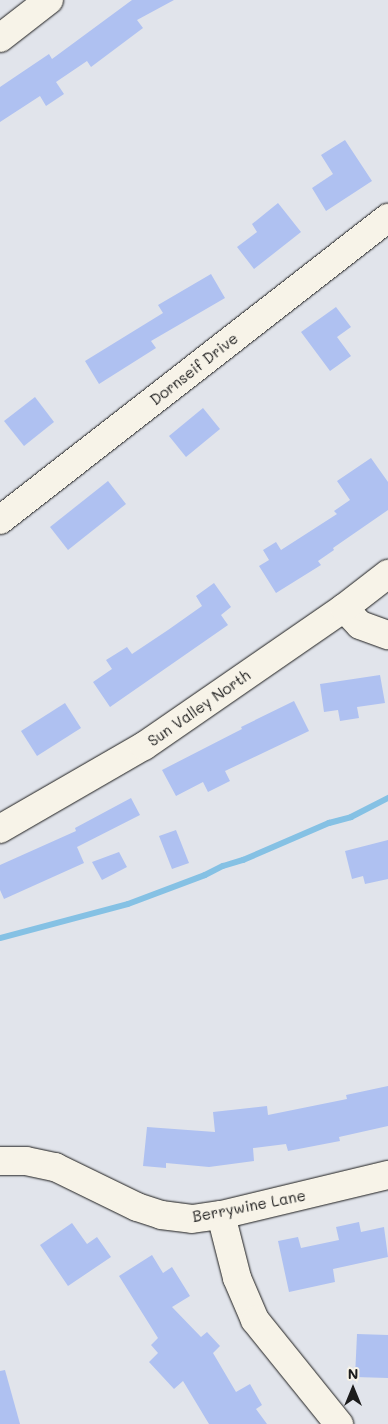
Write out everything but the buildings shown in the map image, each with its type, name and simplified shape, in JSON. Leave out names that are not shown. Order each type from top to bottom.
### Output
[{"type":"street","points":[[0,38],[49,0]]},
{"type":"street","name":"Dornseif Drive","points":[[0,520],[388,218]]},
{"type":"street","name":"Sun Valley North","points":[[0,829],[144,746],[344,608],[388,574]]},
{"type":"street","points":[[344,608],[360,625],[388,635]]},
{"type":"street","name":"Berrywine Lane","points":[[0,1161],[26,1161],[55,1167],[137,1206],[161,1215],[192,1219],[221,1215],[388,1174]]},
{"type":"street","points":[[221,1215],[237,1278],[255,1320],[339,1424]]},
{"type":"waterway","points":[[0,938],[128,904],[205,875],[223,866],[243,860],[329,823],[351,817],[388,798]]}]
